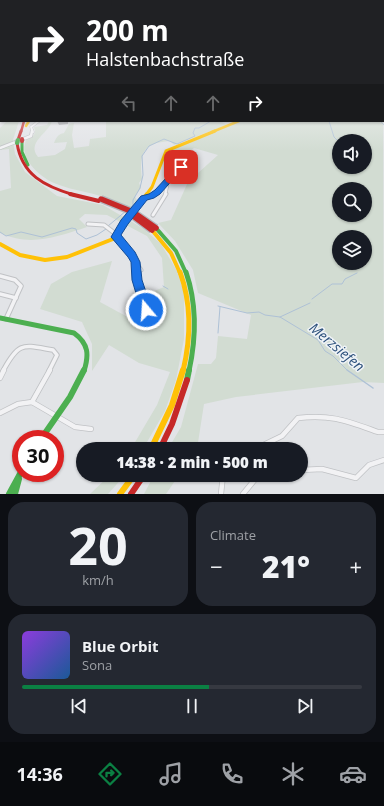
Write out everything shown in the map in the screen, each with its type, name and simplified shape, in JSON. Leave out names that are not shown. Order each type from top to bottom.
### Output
[{"type":"main road","points":[[21,122],[20,139],[22,152],[25,161],[31,170],[42,179],[62,188],[133,212],[172,246],[185,269],[193,297],[195,325],[193,356],[183,396],[175,418],[163,442]]},
{"type":"main road","points":[[20,139],[27,122]]},
{"type":"main road","points":[[0,244],[14,253],[26,257],[53,260],[71,256],[116,236],[124,222],[155,182],[163,155],[166,151],[237,122]]},
{"type":"main road","points":[[154,229],[167,247],[180,272],[188,305],[189,328],[182,376],[170,413],[155,442]]},
{"type":"main road","points":[[3,319],[74,333],[83,339],[86,344],[88,356],[84,369],[47,430]]},
{"type":"main road","points":[[9,494],[16,482]]},
{"type":"main road","points":[[14,494],[18,482]]},
{"type":"main road","points":[[120,494],[129,482]]},
{"type":"main road","points":[[131,494],[139,482]]},
{"type":"street","points":[[0,148],[31,136],[33,133],[31,127],[38,122]]},
{"type":"street","points":[[144,198],[151,196],[165,185],[181,167],[190,164],[195,159]]},
{"type":"street","points":[[190,164],[196,168]]},
{"type":"street","points":[[153,215],[167,192],[167,186],[165,185]]},
{"type":"street","points":[[88,224],[104,226],[120,239],[138,263],[141,270]]},
{"type":"street","points":[[136,262],[137,280],[146,310]]},
{"type":"street","points":[[0,276],[15,280],[19,282],[20,286],[16,298],[3,319]]},
{"type":"street","points":[[0,294],[16,298]]},
{"type":"street","points":[[0,378],[14,354],[22,347],[27,346],[53,350],[57,355],[56,359],[32,402]]},
{"type":"street","points":[[0,414],[18,404],[32,402],[76,427],[91,428]]},
{"type":"street","points":[[270,442],[282,436],[298,418],[313,416],[340,418],[378,432],[384,432]]},
{"type":"street","points":[[308,468],[319,468],[356,478],[362,474],[366,467],[372,462],[384,460]]},
{"type":"street","points":[[221,494],[222,482]]},
{"type":"street","points":[[243,494],[253,482]]},
{"type":"shaded area","points":[[6,122],[19,122],[13,140],[15,154],[25,172],[57,196],[103,205],[144,229],[161,244],[177,271],[184,293],[184,339],[176,380],[165,411],[147,442],[135,442],[157,405],[170,372],[139,363],[109,345],[92,371],[92,344],[82,322],[40,309],[51,284],[72,272],[112,261],[100,302],[135,321],[146,319],[147,294],[164,287],[162,258],[147,236],[107,215],[85,214],[79,219],[87,227],[44,239],[22,239],[0,233],[0,191],[11,188],[9,149],[0,150],[0,128]]},
{"type":"shaded area","points":[[48,122],[52,122],[47,130],[36,142],[35,152],[38,157],[55,155],[65,149],[67,142],[54,143],[60,134],[64,133],[69,124],[74,123],[72,135],[74,148],[89,146],[90,139],[106,137],[106,122],[222,122],[227,125],[174,145],[170,141],[153,144],[148,147],[144,151],[142,157],[142,179],[139,183],[141,188],[135,196],[137,201],[132,208],[106,198],[59,185],[48,180],[37,172],[28,160],[24,147],[26,140],[34,135],[34,127],[47,125]]},
{"type":"shaded area","points":[[239,122],[383,122],[384,383],[363,382],[236,397],[204,404],[198,442],[172,442],[181,427],[198,364],[211,364],[216,358],[218,336],[247,339],[251,315],[198,293],[193,270],[175,241],[158,223],[171,220],[188,182],[218,155],[194,148],[179,160],[167,156],[172,149]]},
{"type":"shaded area","points":[[103,482],[119,482],[108,494],[90,494]]},
{"type":"shaded area","points":[[150,482],[174,482],[166,494],[144,494]]},
{"type":"waterway","points":[[130,208],[133,205],[133,200],[140,188],[143,175],[142,156],[149,146],[164,139],[177,144],[195,136],[193,133],[195,128],[199,128],[209,122]]},
{"type":"waterway","points":[[329,122],[333,134]]},
{"type":"waterway","points":[[381,122],[384,125]]},
{"type":"waterway","points":[[108,226],[126,211]]},
{"type":"waterway","points":[[0,232],[6,236],[21,232],[42,237],[72,228],[76,229],[77,233],[86,239],[97,235],[106,229]]},
{"type":"waterway","points":[[312,299],[332,284],[342,284],[345,279],[357,273]]},
{"type":"waterway","name":"Merzsiefen","points":[[163,286],[168,289]]},
{"type":"waterway","points":[[280,317],[310,303]]},
{"type":"waterway","name":"Merzsiefen","points":[[218,306],[247,313],[259,312],[265,315],[280,317]]},
{"type":"waterway","points":[[218,333],[220,307]]},
{"type":"waterway","name":"Merzsiefen","points":[[280,317],[318,340],[325,351],[333,356],[347,370]]},
{"type":"waterway","name":"Merzsiefen","points":[[347,370],[373,388]]},
{"type":"traffic: fast","points":[[22,141],[22,152],[28,165]]},
{"type":"traffic: fast","points":[[156,228],[176,251],[184,266],[189,282],[194,314],[194,331],[191,364],[187,380]]},
{"type":"traffic: fast","points":[[0,318],[74,333],[86,346],[88,352],[87,362],[83,373],[70,397],[47,430]]},
{"type":"traffic: fast","points":[[9,494],[16,482]]},
{"type":"traffic: fast","points":[[15,494],[18,482]]},
{"type":"traffic: slow","points":[[26,126],[28,122]]},
{"type":"traffic: slow","points":[[0,244],[20,255],[45,260],[67,257],[113,239],[152,187],[166,151],[237,122]]},
{"type":"traffic: slow","points":[[152,230],[165,245],[176,262],[185,285],[189,309],[189,333],[186,358],[180,382],[172,405],[155,442]]},
{"type":"traffic: slow","points":[[120,494],[129,482]]},
{"type":"traffic: jam","points":[[18,140],[24,122]]},
{"type":"traffic: jam","points":[[17,143],[18,153],[26,168],[43,183],[77,196],[99,201]]},
{"type":"traffic: jam","points":[[101,199],[133,212],[156,228]]},
{"type":"traffic: jam","points":[[132,215],[152,230]]},
{"type":"traffic: jam","points":[[163,442],[172,424],[187,380]]},
{"type":"traffic: jam","points":[[131,494],[139,482]]},
{"type":"route","points":[[146,310],[137,280],[136,262],[120,239],[116,237],[124,222],[144,198],[158,192],[181,167]]}]
